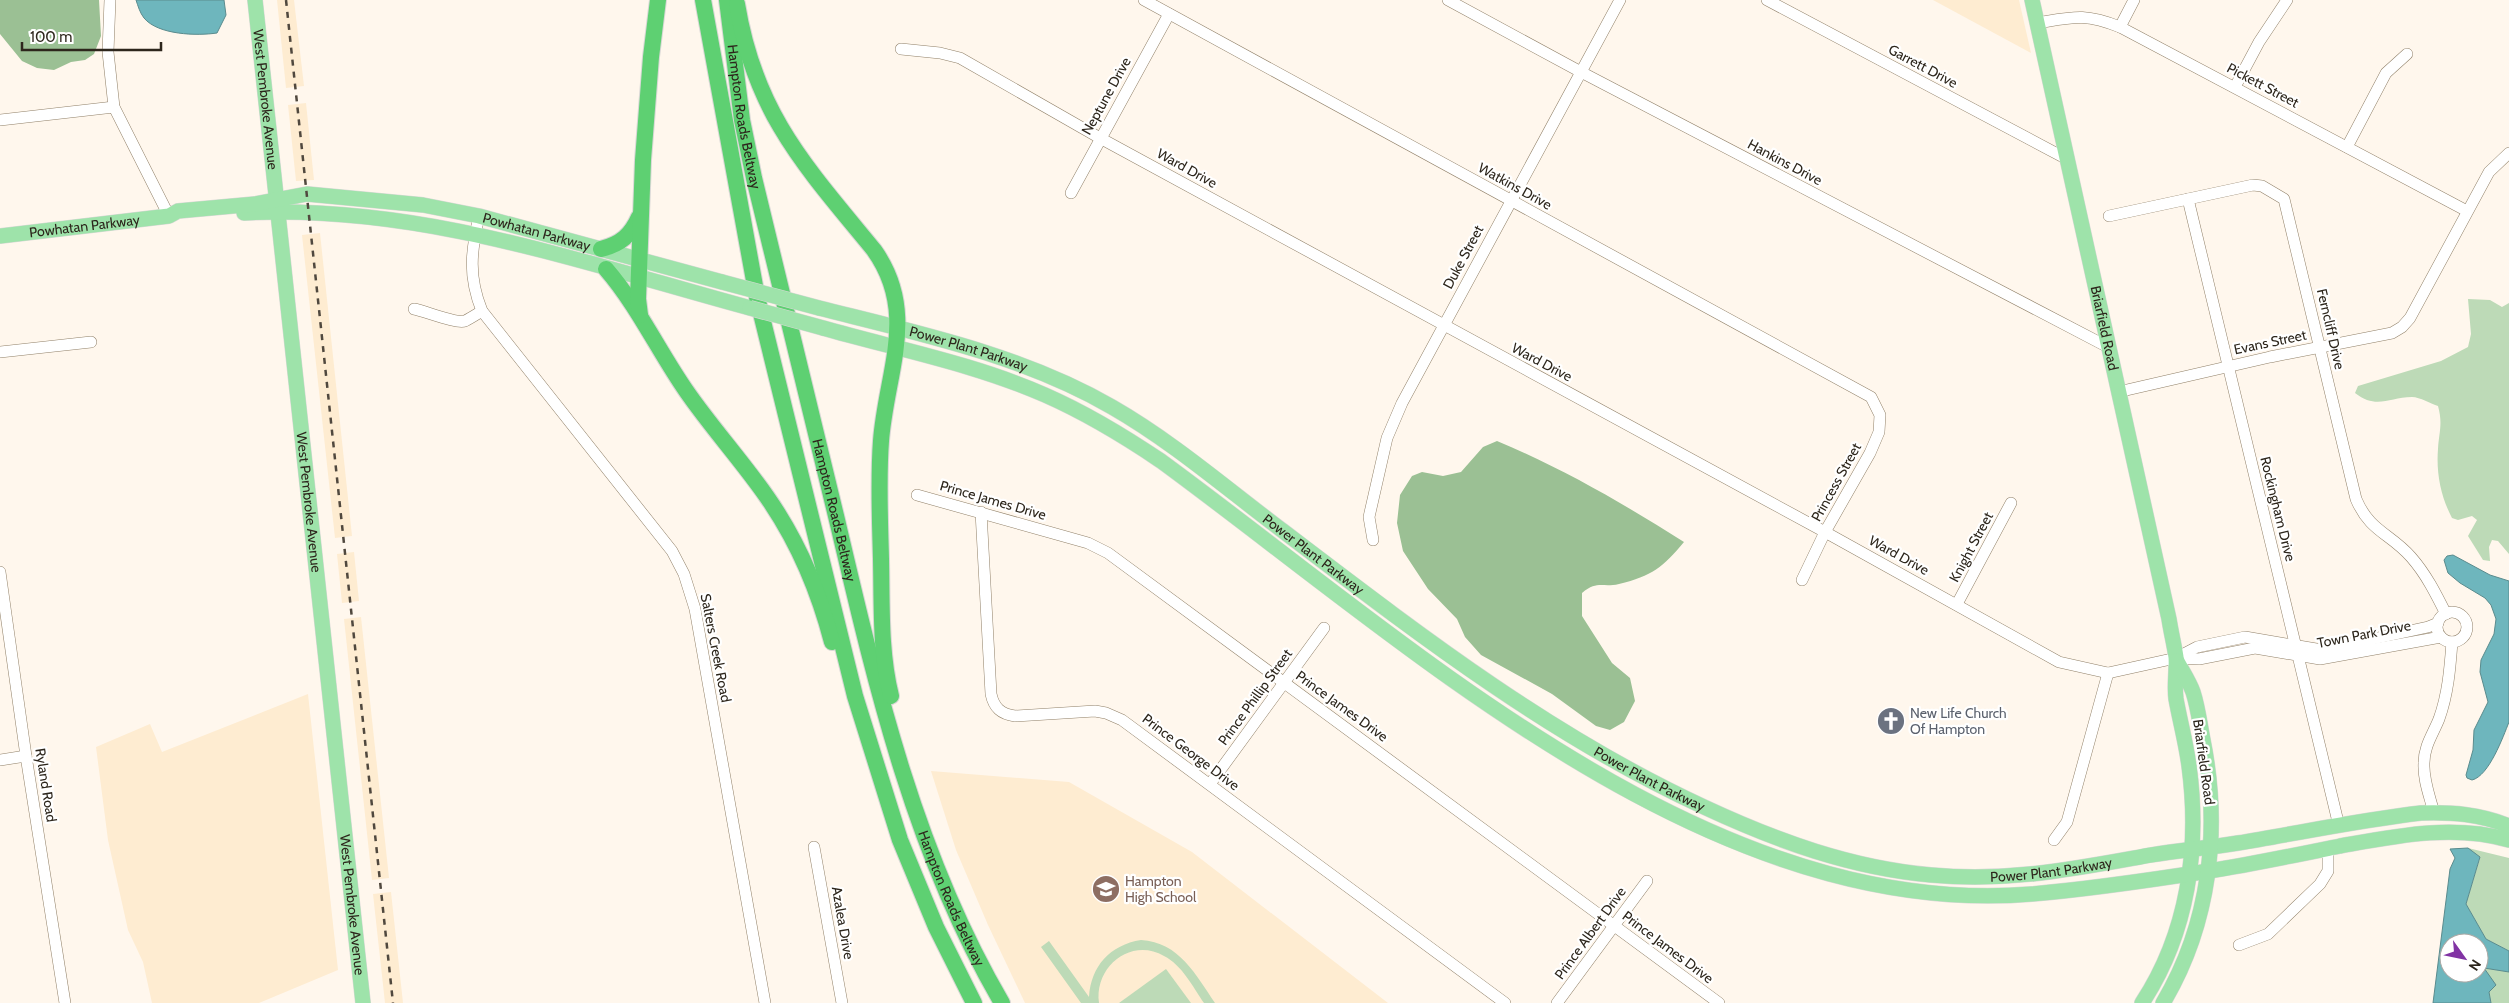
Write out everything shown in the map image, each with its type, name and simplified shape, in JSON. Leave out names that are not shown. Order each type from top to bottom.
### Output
[{"type":"highway","points":[[642,319],[638,310],[641,212],[651,57],[658,0]]},
{"type":"highway","name":"Hampton Roads Beltway","points":[[703,0],[757,297],[855,696],[900,840],[936,927],[974,1003]]},
{"type":"highway","name":"Hampton Roads Beltway","points":[[727,0],[742,120],[754,178],[892,740],[928,844],[959,918],[1002,1003]]},
{"type":"highway","points":[[736,0],[742,37],[766,102],[793,150],[884,264],[892,281],[897,348],[885,411],[880,467],[882,609],[885,660],[894,711],[892,740]]},
{"type":"highway","points":[[601,248],[613,246],[623,241],[633,229],[641,212]]},
{"type":"highway","points":[[606,269],[642,319],[687,391],[768,498],[785,527],[809,575],[837,662],[855,696]]},
{"type":"main road","name":"West Pembroke Avenue","points":[[255,0],[363,1003]]},
{"type":"main road","name":"Briarfield Road","points":[[2032,0],[2065,158],[2176,658],[2176,696],[2191,784],[2193,849],[2181,919],[2170,951],[2142,1003]]},
{"type":"main road","name":"Powhatan Parkway","points":[[278,206],[307,194],[423,205],[479,216],[897,328]]},
{"type":"main road","name":"Powhatan Parkway","points":[[0,236],[169,216],[178,211],[278,206],[418,222],[476,234],[640,277],[897,348]]},
{"type":"main road","name":"Power Plant Parkway","points":[[897,328],[1018,364],[1081,390],[1111,406],[1167,442],[1478,677],[1562,731],[1620,766],[1664,789],[1771,837],[1824,855],[1865,865],[1932,875],[1974,877],[2033,876],[2394,816],[2434,813],[2479,816],[2509,826]]},
{"type":"main road","name":"Power Plant Parkway","points":[[897,348],[1013,382],[1105,425],[1174,471],[1496,710],[1625,789],[1750,847],[1797,865],[1862,882],[1921,892],[1963,895],[2032,894],[2209,871],[2434,832],[2488,835],[2509,840]]},
{"type":"main road","name":"Briarfield Road","points":[[2163,1003],[2189,950],[2201,912],[2209,871],[2211,846],[2210,796],[2204,746],[2193,692],[2176,658]]},
{"type":"street","points":[[110,0],[108,52],[114,107],[169,216]]},
{"type":"street","name":"Watkins Drive","points":[[1144,0],[1871,397]]},
{"type":"street","name":"Hankins Drive","points":[[1448,0],[1581,72],[2108,347]]},
{"type":"street","name":"Duke Street","points":[[1373,540],[1369,517],[1387,438],[1402,403],[1510,200],[1620,0]]},
{"type":"street","name":"Garrett Drive","points":[[1767,0],[2065,158]]},
{"type":"street","points":[[2120,27],[2134,0]]},
{"type":"street","points":[[2235,87],[2259,42],[2287,0]]},
{"type":"street","name":"Neptune Drive","points":[[1071,193],[1169,14]]},
{"type":"street","name":"Pickett Street","points":[[2037,23],[2095,17],[2120,27],[2467,211]]},
{"type":"street","name":"Ward Drive","points":[[901,49],[933,52],[960,58],[1100,138],[1957,604],[2059,662],[2108,673],[2176,658]]},
{"type":"street","points":[[2347,147],[2386,73],[2407,54]]},
{"type":"street","points":[[0,120],[114,107]]},
{"type":"street","name":"Evans Street","points":[[2118,392],[2392,333],[2402,327],[2418,305],[2489,172],[2509,153]]},
{"type":"street","name":"Ferncliff Drive","points":[[2109,216],[2252,185],[2262,186],[2284,199],[2351,480],[2362,512],[2373,527],[2411,557],[2430,582],[2442,618]]},
{"type":"street","name":"Rockingham Drive","points":[[2188,200],[2339,826]]},
{"type":"street","name":"Salters Creek Road","points":[[479,216],[472,279],[482,311],[672,551],[684,574],[695,609],[765,1003]]},
{"type":"street","points":[[414,309],[436,314],[454,322],[463,321],[482,311]]},
{"type":"street","points":[[0,352],[91,342]]},
{"type":"street","name":"Princess Street","points":[[1802,580],[1825,532],[1870,453],[1879,432],[1880,415],[1871,397]]},
{"type":"street","name":"Prince James Drive","points":[[917,495],[1098,547],[1285,682],[1719,1003]]},
{"type":"street","name":"Knight Street","points":[[1957,604],[2011,503]]},
{"type":"street","name":"Prince George Drive","points":[[981,512],[991,694],[998,710],[1007,715],[1016,716],[1089,711],[1115,716],[1210,784],[1505,1003]]},
{"type":"street","name":"Ryland Road","points":[[0,572],[26,756],[66,1003]]},
{"type":"street","points":[[2455,612],[2466,622],[2465,636],[2452,642],[2441,637],[2442,618],[2455,612]]},
{"type":"street","name":"Town Park Drive","points":[[2176,658],[2199,659],[2255,648],[2296,651],[2322,650],[2428,627],[2442,618]]},
{"type":"street","name":"Prince Phillip Street","points":[[1210,784],[1324,628]]},
{"type":"street","name":"Town Park Drive","points":[[2296,651],[2320,660],[2430,637],[2441,637]]},
{"type":"street","points":[[2434,813],[2425,777],[2424,763],[2426,746],[2447,694],[2452,642]]},
{"type":"street","points":[[2054,840],[2067,822],[2108,673]]},
{"type":"street","points":[[0,760],[26,756]]},
{"type":"street","name":"Azalea Drive","points":[[814,847],[842,1003]]},
{"type":"street","points":[[2239,945],[2268,934],[2324,880],[2328,871],[2328,849]]},
{"type":"street","name":"Prince Albert Drive","points":[[1557,1003],[1647,881]]},
{"type":"shaded area","points":[[277,0],[294,0],[304,86],[286,88]]},
{"type":"shaded area","points":[[1933,0],[2019,0],[2031,53]]},
{"type":"shaded area","points":[[306,103],[314,180],[296,181],[288,105]]},
{"type":"shaded area","points":[[320,233],[352,536],[335,538],[302,235]]},
{"type":"shaded area","points":[[354,552],[359,601],[342,603],[337,554]]},
{"type":"shaded area","points":[[361,617],[389,878],[372,880],[344,619]]},
{"type":"shaded area","points":[[308,694],[338,970],[259,1003],[152,1003],[143,962],[128,930],[108,840],[96,747],[150,724],[162,752]]},
{"type":"shaded area","name":"Hampton High School","points":[[931,771],[1069,782],[1192,852],[1388,1003],[1025,1003],[988,925],[956,850]]},
{"type":"shaded area","points":[[391,892],[403,1003],[385,1003],[373,894]]},
{"type":"green space","points":[[0,0],[99,0],[101,36],[94,54],[85,60],[71,62],[54,70],[37,68],[22,61],[0,34]]},
{"type":"green space","points":[[2468,299],[2490,300],[2502,307],[2509,303],[2509,554],[2498,541],[2492,540],[2489,547],[2490,561],[2483,560],[2468,536],[2477,520],[2472,516],[2458,520],[2452,518],[2445,502],[2440,485],[2438,467],[2440,423],[2438,406],[2412,397],[2377,402],[2370,401],[2355,393],[2358,386],[2441,361],[2468,347],[2471,334]]},
{"type":"green space","points":[[1497,441],[1592,487],[1684,542],[1670,558],[1649,574],[1619,584],[1596,585],[1582,593],[1582,616],[1612,663],[1630,678],[1635,701],[1624,722],[1610,730],[1596,726],[1552,694],[1481,655],[1465,637],[1457,619],[1428,589],[1403,551],[1397,523],[1400,495],[1412,476],[1422,472],[1443,476],[1461,472],[1483,447]]},
{"type":"green space","points":[[2468,848],[2509,858],[2509,951],[2489,941],[2489,933],[2483,933],[2466,904],[2480,858]]},
{"type":"green space","points":[[1141,940],[1154,942],[1176,953],[1193,971],[1215,1003],[1204,1003],[1187,977],[1170,960],[1152,951],[1139,950],[1117,959],[1109,967],[1102,978],[1099,990],[1099,1003],[1081,1003],[1041,947],[1049,941],[1089,997],[1094,976],[1104,959],[1120,947]]},
{"type":"green space","points":[[2489,968],[2509,972],[2509,1003],[2491,1003],[2487,983],[2489,983]]},
{"type":"green space","points":[[1166,969],[1191,1003],[1119,1003]]},
{"type":"water","points":[[136,0],[224,0],[226,15],[217,33],[178,33],[150,24],[144,18]]},
{"type":"water","points":[[2453,555],[2490,575],[2509,581],[2509,722],[2490,764],[2478,777],[2472,780],[2467,778],[2466,775],[2473,750],[2474,730],[2488,702],[2480,672],[2481,660],[2494,634],[2496,619],[2491,605],[2485,598],[2460,583],[2448,573],[2444,560],[2447,556]]},
{"type":"water","points":[[2468,848],[2480,857],[2466,904],[2483,933],[2442,933],[2450,869],[2455,858],[2450,849]]},
{"type":"water","points":[[2489,941],[2509,951],[2509,972],[2489,969]]},
{"type":"water","points":[[2439,956],[2439,983],[2489,983],[2489,975],[2496,985],[2489,992],[2491,1003],[2433,1003]]},
{"type":"railway","points":[[286,0],[393,1003]]},
{"type":"place","name":"New Life Church Of Hampton","points":[[1891,721]]},
{"type":"place","name":"Hampton High School","points":[[1106,889]]}]
